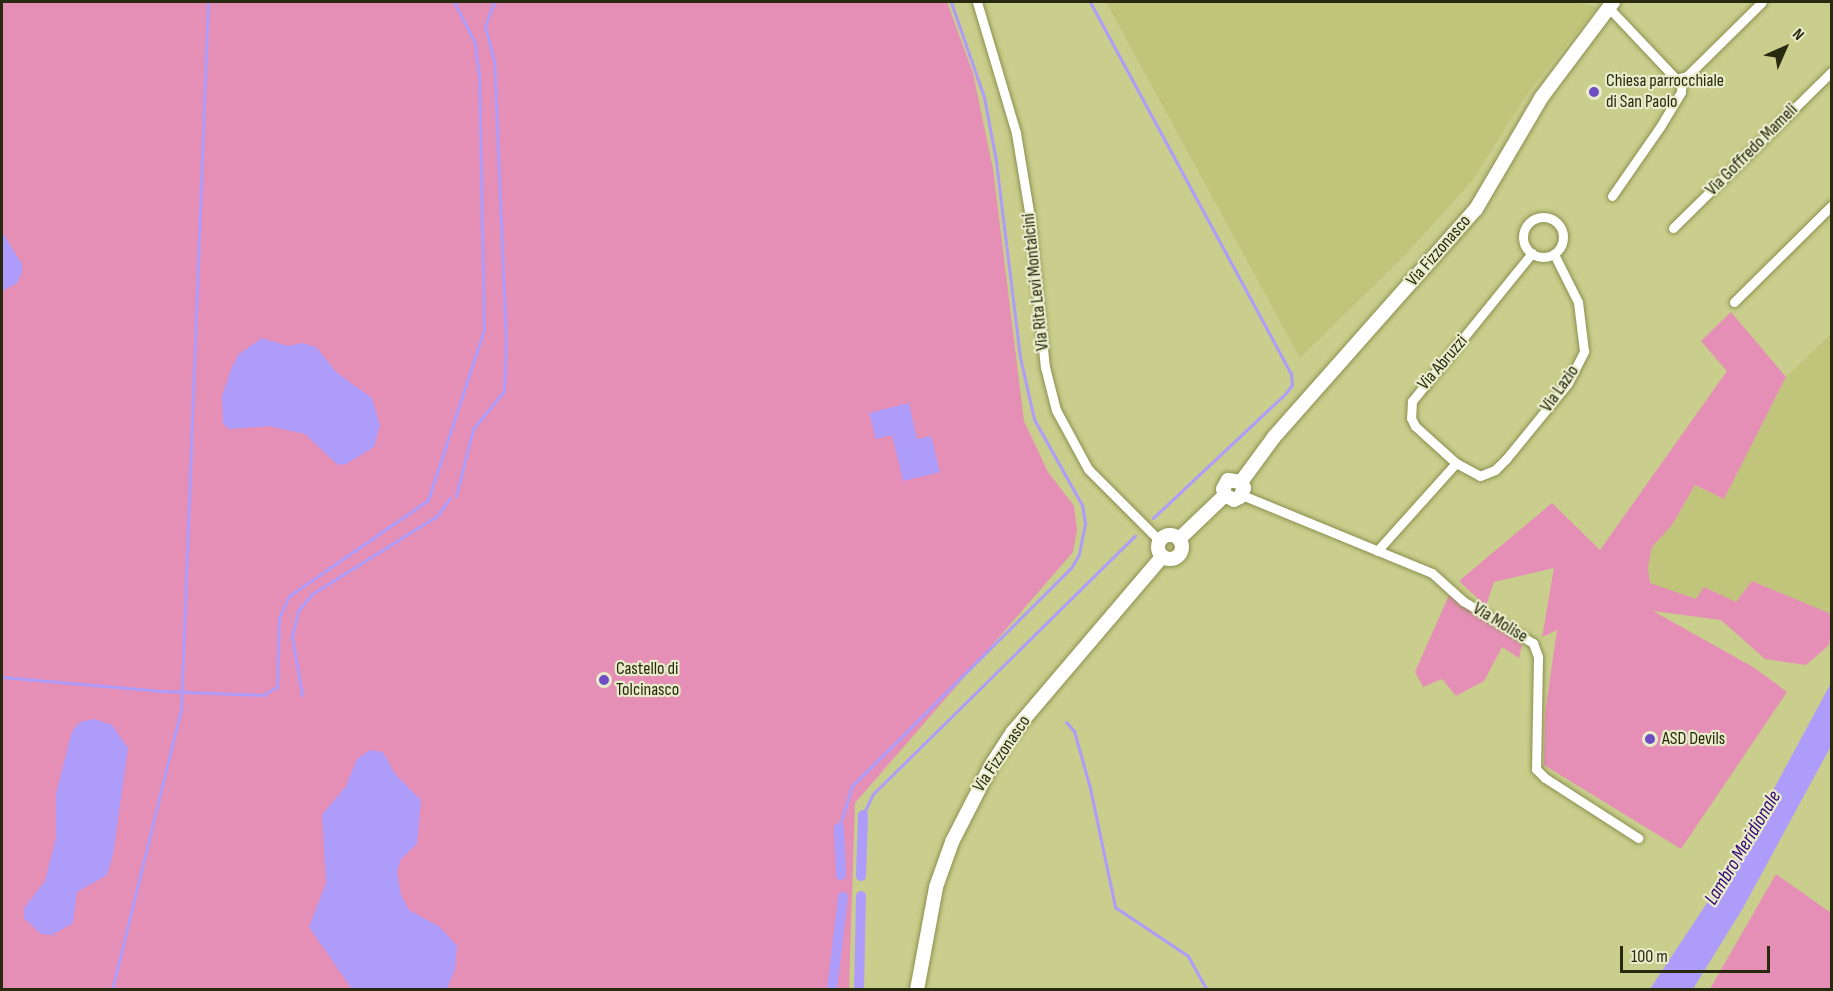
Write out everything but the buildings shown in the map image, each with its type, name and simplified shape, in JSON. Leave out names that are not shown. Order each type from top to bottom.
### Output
[{"type":"main road","name":"Via Fizzonasco","points":[[1179,539],[1225,495],[1223,489],[1228,480],[1242,488],[1275,437],[1476,209],[1540,98],[1611,4]]},
{"type":"main road","points":[[1169,535],[1179,539],[1180,554],[1174,559],[1162,557],[1157,547],[1156,537],[1169,535]]},
{"type":"main road","name":"Via Fizzonasco","points":[[917,990],[936,887],[952,842],[992,764],[1013,732],[1162,557]]},
{"type":"street","name":"Via Rita Levi Montalcini","points":[[977,2],[1016,133],[1030,218],[1045,367],[1056,410],[1088,469],[1156,537]]},
{"type":"street","points":[[1612,196],[1660,127],[1681,92],[1682,79],[1762,2]]},
{"type":"street","points":[[1611,4],[1671,76],[1682,79]]},
{"type":"street","name":"Via Goffredo Mameli","points":[[1672,228],[1832,71]]},
{"type":"street","points":[[1734,302],[1832,205]]},
{"type":"street","points":[[1540,216],[1548,217],[1561,226],[1563,241],[1554,254],[1539,257],[1526,248],[1523,232],[1532,219],[1540,216]]},
{"type":"street","name":"Via Abruzzi","points":[[1456,463],[1415,426],[1411,418],[1412,401],[1532,253]]},
{"type":"street","name":"Via Lazio","points":[[1456,463],[1480,476],[1495,470],[1579,366],[1584,351],[1583,317],[1554,254]]},
{"type":"street","points":[[1377,552],[1456,463]]},
{"type":"street","name":"Via Molise","points":[[1242,488],[1377,552],[1432,573],[1463,601],[1533,643],[1538,657],[1536,769],[1545,778],[1638,838]]},
{"type":"shaded area","points":[[2,2],[947,2],[973,73],[993,169],[1024,421],[1048,472],[1074,506],[1077,530],[1073,552],[855,803],[849,989],[2,990]]},
{"type":"shaded area","points":[[1106,2],[1575,2],[1597,7],[1527,94],[1473,180],[1404,256],[1300,358]]},
{"type":"shaded area","points":[[1731,312],[1786,377],[1724,499],[1695,485],[1672,525],[1652,547],[1648,568],[1650,583],[1696,599],[1704,587],[1736,602],[1752,581],[1831,614],[1831,633],[1829,645],[1806,665],[1765,659],[1721,620],[1653,611],[1753,667],[1787,692],[1681,849],[1544,765],[1545,713],[1557,630],[1542,637],[1554,568],[1494,582],[1486,606],[1459,581],[1552,503],[1600,550],[1727,371],[1701,341]]},
{"type":"shaded area","points":[[1831,334],[1831,614],[1752,581],[1736,602],[1704,587],[1697,600],[1650,583],[1648,568],[1652,547],[1672,525],[1695,485],[1724,499],[1786,377]]},
{"type":"shaded area","points":[[1450,593],[1522,645],[1519,658],[1502,647],[1484,681],[1456,696],[1442,679],[1423,687],[1415,672]]},
{"type":"shaded area","points":[[1776,874],[1831,913],[1831,989],[1710,989]]},
{"type":"water","points":[[2,232],[22,264],[22,272],[17,283],[2,291]]},
{"type":"water","points":[[262,338],[288,346],[302,343],[316,347],[337,373],[372,398],[380,426],[374,447],[346,464],[338,465],[305,434],[269,426],[229,429],[223,424],[222,396],[232,367],[239,354]]},
{"type":"water","points":[[909,403],[917,439],[931,436],[940,472],[903,481],[892,435],[876,439],[869,413]]},
{"type":"water","name":"Lambro Meridionale","points":[[1831,683],[1831,746],[1743,908],[1693,989],[1650,989],[1736,859]]},
{"type":"water","points":[[94,719],[112,725],[128,748],[113,855],[107,875],[77,892],[73,923],[52,935],[41,934],[24,918],[24,908],[45,881],[56,838],[56,794],[72,731],[80,722]]},
{"type":"water","points":[[370,750],[383,752],[395,774],[421,800],[417,844],[401,859],[397,872],[401,895],[409,910],[440,927],[457,946],[455,969],[447,989],[352,989],[309,927],[326,883],[322,815],[346,786],[357,759]]},
{"type":"waterway","points":[[112,990],[181,710],[208,2]]},
{"type":"waterway","points":[[2,677],[161,691],[263,695],[277,687],[279,618],[289,596],[428,500],[484,330],[479,75],[474,41],[454,2]]},
{"type":"waterway","points":[[456,496],[473,429],[504,391],[506,342],[494,61],[485,26],[494,2]]},
{"type":"waterway","points":[[839,828],[852,786],[1071,568],[1079,554],[1085,523],[1082,505],[1034,419],[1020,357],[996,161],[984,97],[951,2]]},
{"type":"waterway","points":[[1090,2],[1291,373],[1292,385],[1285,394],[1153,518]]},
{"type":"waterway","points":[[302,695],[292,637],[298,611],[312,594],[437,516],[450,498]]},
{"type":"waterway","points":[[863,815],[873,794],[1135,536]]},
{"type":"waterway","points":[[1066,722],[1074,731],[1090,788],[1115,907],[1188,956],[1207,990]]},
{"type":"waterway","points":[[861,876],[863,815]]},
{"type":"waterway","points":[[839,828],[841,875]]},
{"type":"waterway","points":[[859,990],[861,896]]},
{"type":"waterway","points":[[832,990],[843,897]]},
{"type":"place","name":"Chiesa parrocchiale di San Paolo","points":[[1594,92]]},
{"type":"place","name":"Castello di Tolcinasco","points":[[604,680]]},
{"type":"place","name":"ASD Devils","points":[[1650,739]]}]
